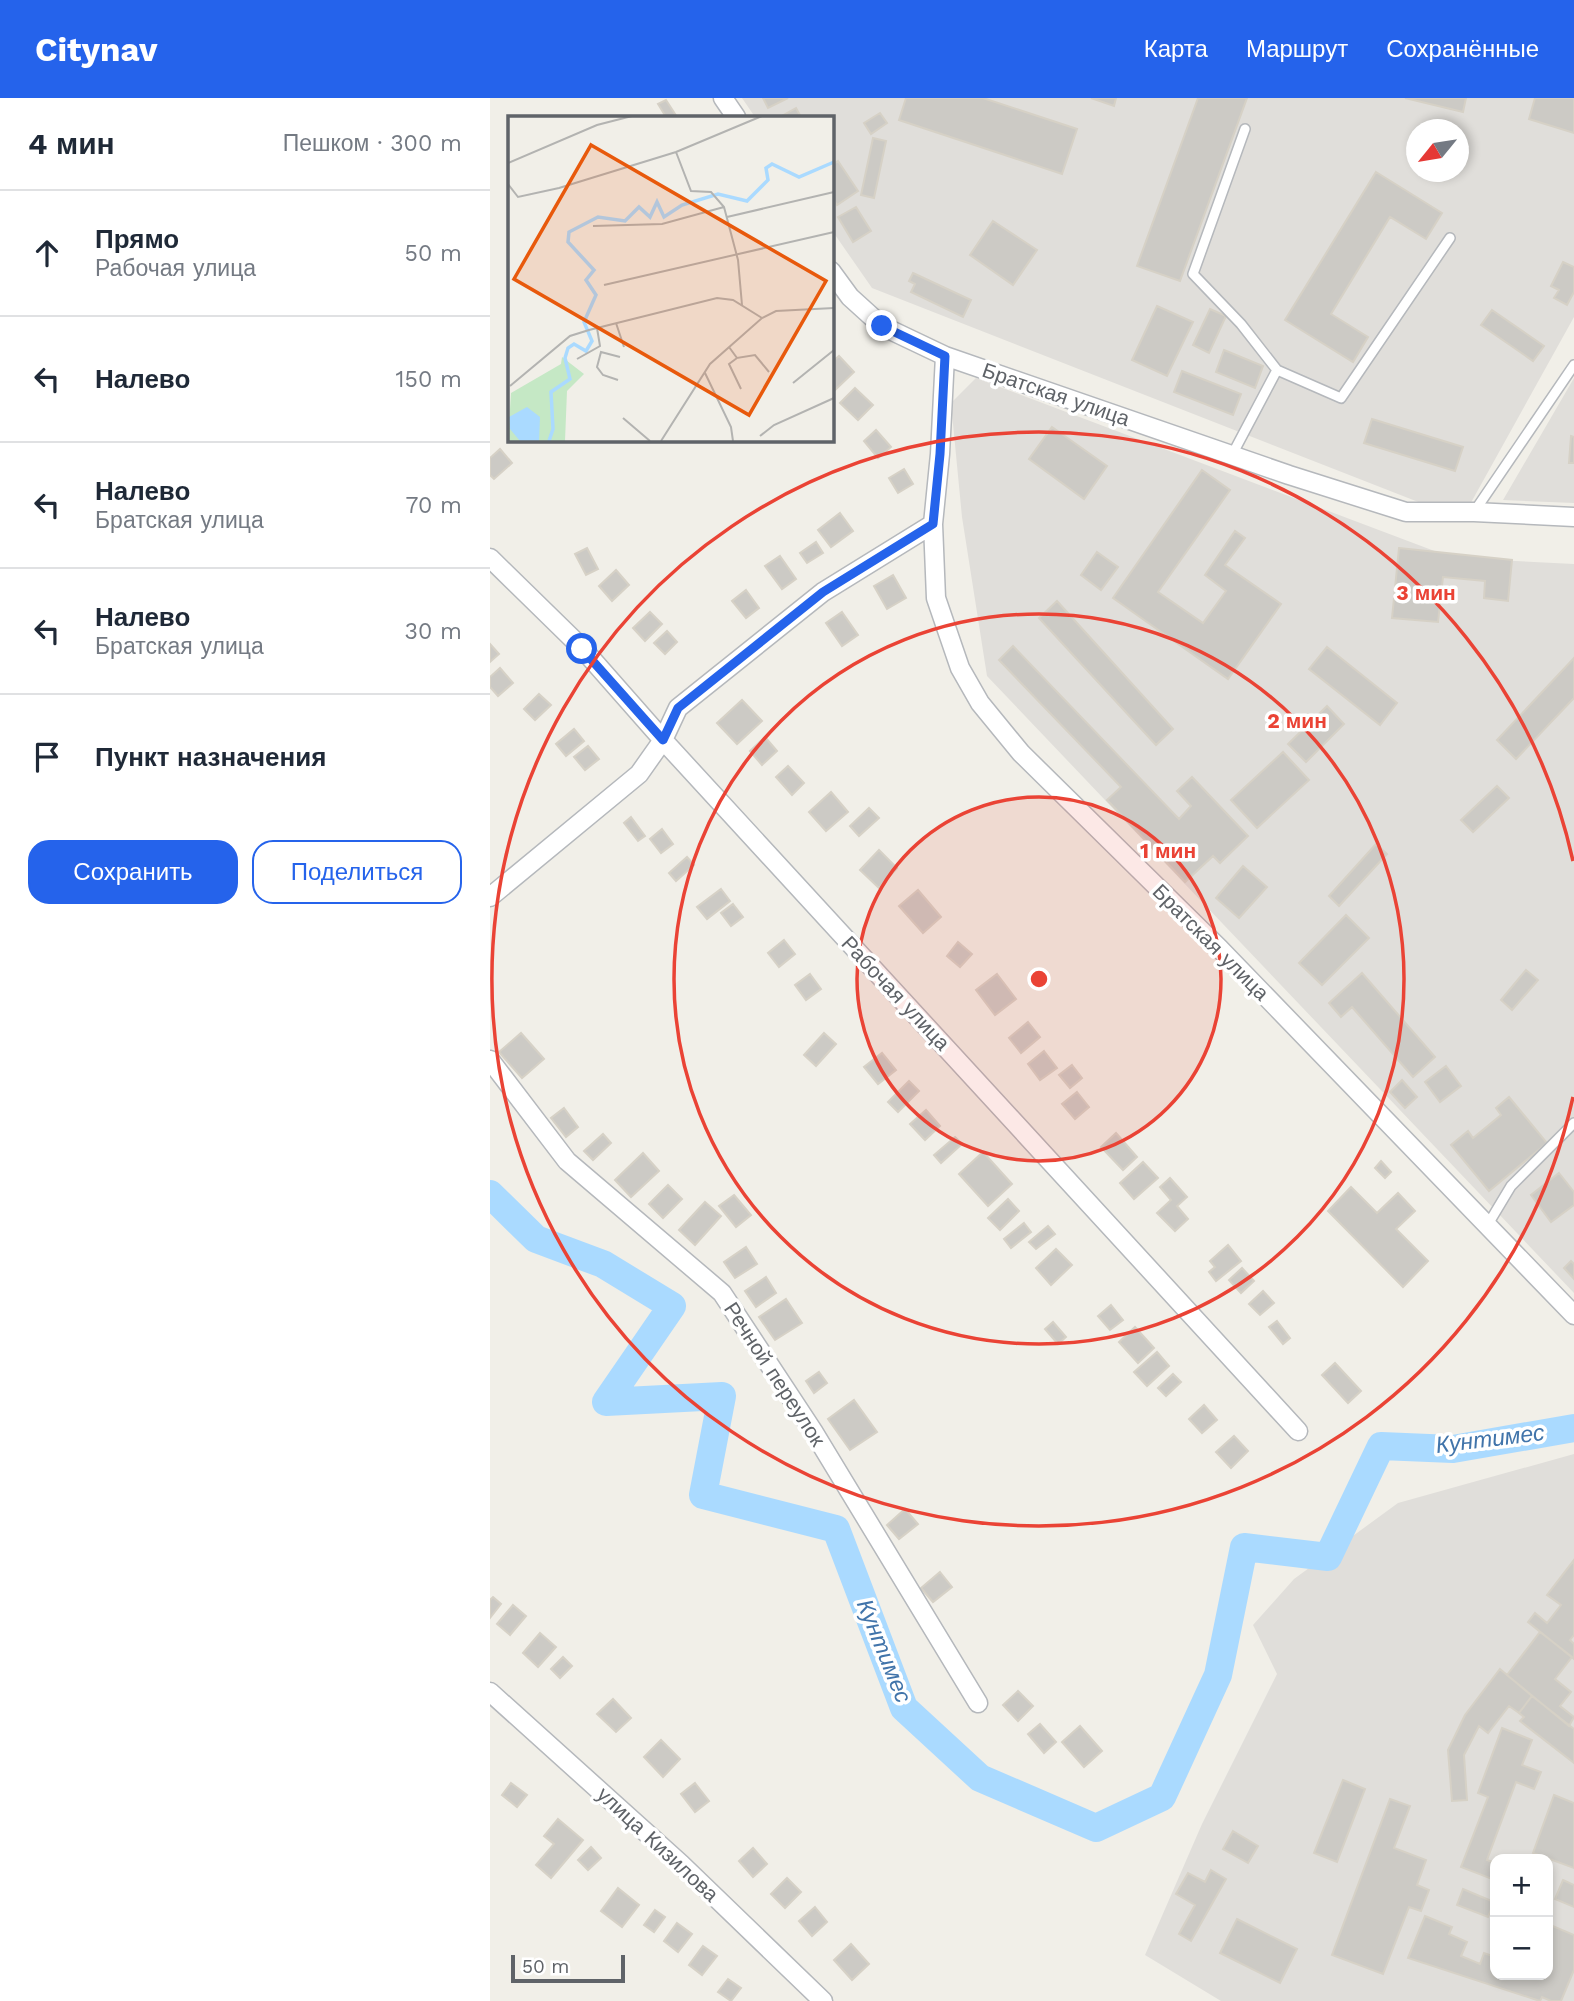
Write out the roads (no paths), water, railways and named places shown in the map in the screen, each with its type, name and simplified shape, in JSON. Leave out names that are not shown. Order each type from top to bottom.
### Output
[{"type":"street","points":[[723,98],[735,116]]},
{"type":"street","name":"Братская улица","points":[[833,274],[850,297],[882,326],[945,356],[1232,455],[1406,512],[1574,517]]},
{"type":"street","name":"Братская улица","points":[[945,356],[933,524],[936,598],[960,668],[980,703],[1021,753],[1220,949],[1574,1315]]},
{"type":"street","points":[[490,897],[639,774],[663,740],[678,708],[823,592],[933,524]]},
{"type":"street","name":"Рабочая улица","points":[[490,558],[582,649],[1298,1430]]},
{"type":"street","name":"Речной переулок","points":[[490,1060],[567,1161],[722,1293],[813,1431],[978,1703]]},
{"type":"street","name":"улица Кизилова","points":[[490,1692],[681,1864],[823,2001]]},
{"type":"lane","points":[[1245,129],[1193,274],[1241,324],[1277,370],[1341,398],[1450,238]]},
{"type":"lane","points":[[1474,512],[1574,365]]},
{"type":"lane","points":[[1232,455],[1277,370]]},
{"type":"lane","points":[[1487,1226],[1511,1186],[1574,1123]]},
{"type":"waterway","name":"Кунтимес","points":[[490,1194],[536,1239],[603,1264],[672,1306],[606,1402],[722,1396],[703,1495],[836,1529],[904,1708],[980,1778],[1096,1828],[1162,1797],[1218,1675],[1244,1547],[1328,1557],[1381,1446],[1453,1449],[1574,1428]]}]
